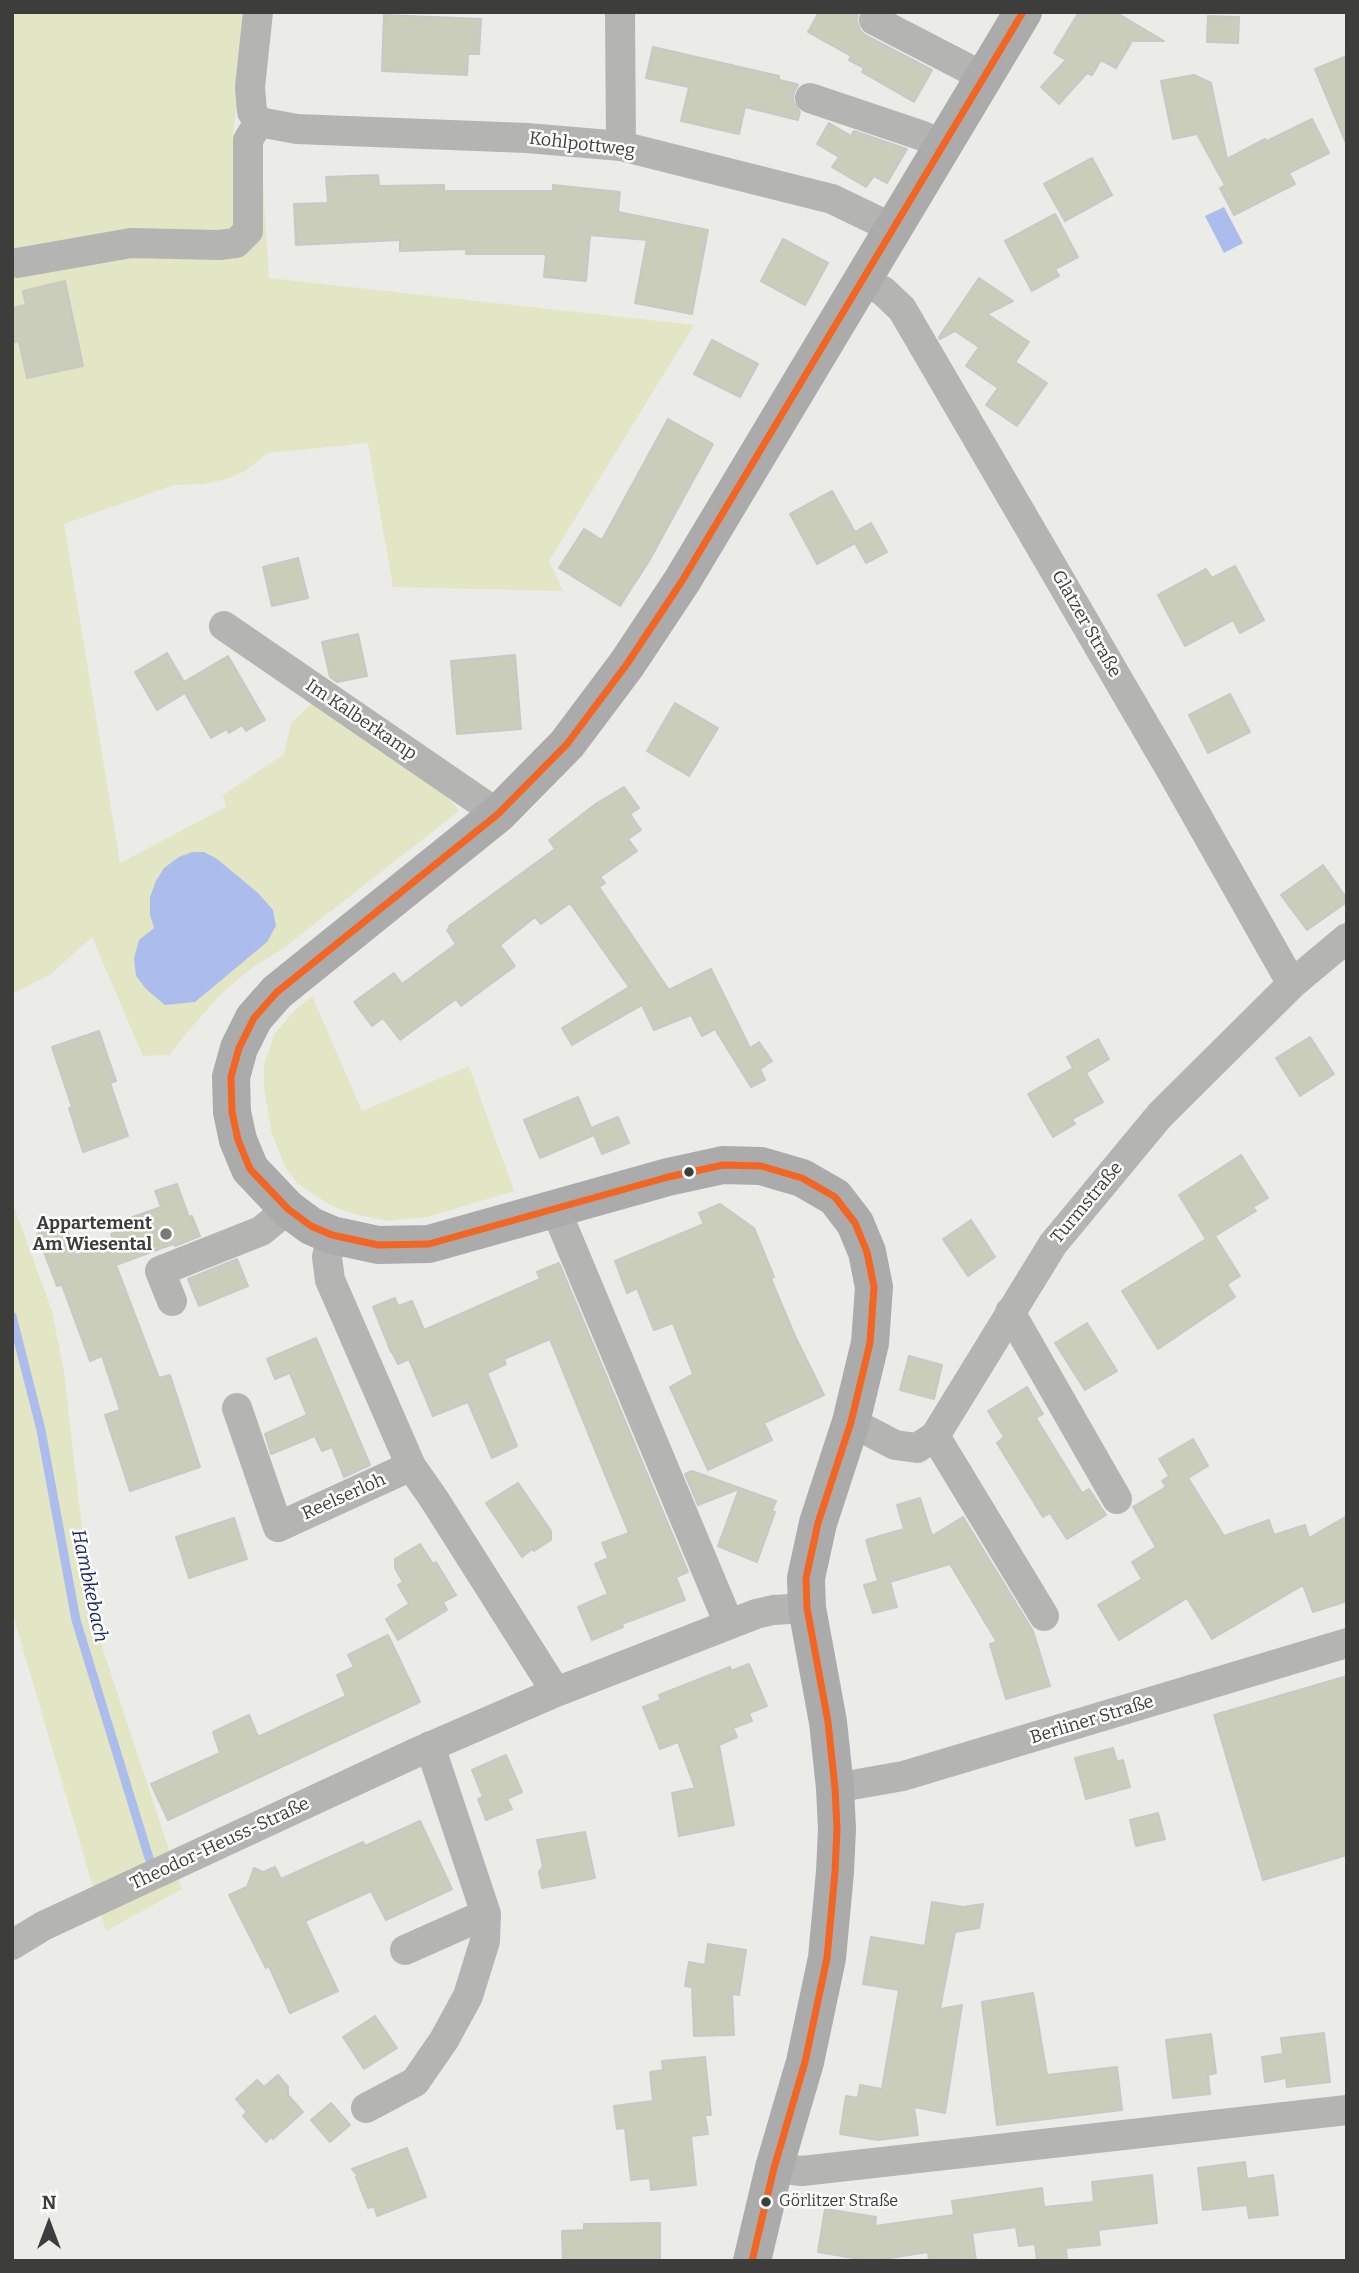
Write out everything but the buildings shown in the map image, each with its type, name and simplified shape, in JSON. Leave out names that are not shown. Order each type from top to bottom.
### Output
[{"type":"main road","points":[[752,2261],[774,2168],[805,2062],[827,1958],[835,1872],[835,1788],[828,1722],[807,1608],[806,1578],[818,1523],[851,1422],[870,1343],[874,1287],[867,1252],[855,1223],[835,1197],[802,1178],[761,1166],[723,1165],[668,1177],[429,1244],[378,1245],[332,1235],[311,1226],[288,1209],[250,1169],[238,1140],[232,1112],[231,1077],[239,1048],[254,1018],[277,992],[498,814],[567,744],[627,664],[682,581],[1023,12]]},
{"type":"street","points":[[17,263],[131,243],[236,243],[248,231],[248,140],[259,122],[252,112],[250,87],[258,12]]},
{"type":"street","points":[[620,12],[621,146]]},
{"type":"street","points":[[874,20],[984,77]]},
{"type":"street","points":[[810,98],[943,145]]},
{"type":"street","name":"Kohlpottweg","points":[[259,122],[297,129],[527,138],[621,146],[832,199],[892,228]]},
{"type":"street","name":"Glatzer Straße","points":[[861,280],[883,291],[902,309],[1172,772],[1292,984]]},
{"type":"street","name":"Im Kalberkamp","points":[[224,626],[498,814]]},
{"type":"street","name":"Turmstraße","points":[[935,1436],[1052,1244],[1160,1115],[1292,984],[1347,938]]},
{"type":"street","points":[[555,1208],[729,1624]]},
{"type":"street","points":[[172,1301],[160,1271],[261,1231],[288,1209]]},
{"type":"street","points":[[332,1235],[327,1257],[330,1280],[411,1466],[556,1692]]},
{"type":"street","points":[[1010,1312],[1117,1499]]},
{"type":"street","name":"Reelserloh","points":[[237,1408],[280,1533],[411,1466]]},
{"type":"street","points":[[851,1422],[895,1445],[918,1448],[935,1436],[1044,1616]]},
{"type":"street","name":"Theodor-Heuss-Straße","points":[[12,1945],[43,1926],[430,1746],[556,1692],[729,1624],[774,1610],[807,1608]]},
{"type":"street","name":"Berliner Straße","points":[[835,1788],[903,1776],[1347,1643]]},
{"type":"street","points":[[366,2108],[415,2082],[444,2040],[468,1996],[485,1941],[486,1914],[430,1746]]},
{"type":"street","points":[[405,1950],[486,1914]]},
{"type":"street","points":[[774,2168],[802,2171],[1347,2110]]},
{"type":"green space","points":[[12,12],[247,12],[233,136],[260,137],[269,278],[694,325],[549,561],[563,591],[393,587],[368,443],[268,453],[245,471],[230,478],[205,484],[174,485],[64,524],[120,863],[226,807],[223,795],[284,754],[291,723],[317,699],[443,791],[459,811],[285,947],[252,968],[224,991],[170,1055],[143,1056],[92,937],[51,974],[12,994]]},
{"type":"green space","points":[[312,996],[362,1111],[469,1066],[514,1191],[427,1217],[389,1221],[332,1206],[298,1184],[285,1167],[272,1134],[264,1088],[264,1065],[275,1033],[295,1010]]},
{"type":"green space","points":[[12,1201],[52,1311],[64,1372],[92,1616],[182,1889],[106,1931],[12,1612]]},
{"type":"water","points":[[1224,207],[1243,243],[1224,253],[1205,216]]},
{"type":"water","points":[[192,852],[204,852],[217,859],[258,893],[273,910],[276,926],[267,942],[195,1002],[165,1005],[146,989],[136,976],[134,958],[139,940],[154,928],[150,915],[150,897],[156,881],[164,868],[179,857]]},
{"type":"waterway","name":"Hambkebach","points":[[12,1316],[41,1430],[76,1620],[149,1858]]},
{"type":"transit line","points":[[752,2261],[774,2168],[805,2062],[827,1958],[835,1872],[835,1788],[828,1722],[807,1608],[806,1578],[818,1523],[851,1422],[870,1343],[874,1287],[867,1252],[855,1223],[835,1197],[802,1178],[761,1166],[723,1165],[668,1177],[429,1244],[378,1245],[332,1235],[311,1226],[288,1209],[250,1169],[238,1140],[232,1112],[231,1077],[239,1048],[254,1018],[277,992],[498,814],[567,744],[627,664],[682,581],[1023,12]]},
{"type":"place","name":"Appartement Am Wiesental","points":[[166,1234]]},
{"type":"place","name":"Görlitzer Straße","points":[[766,2202]]}]
